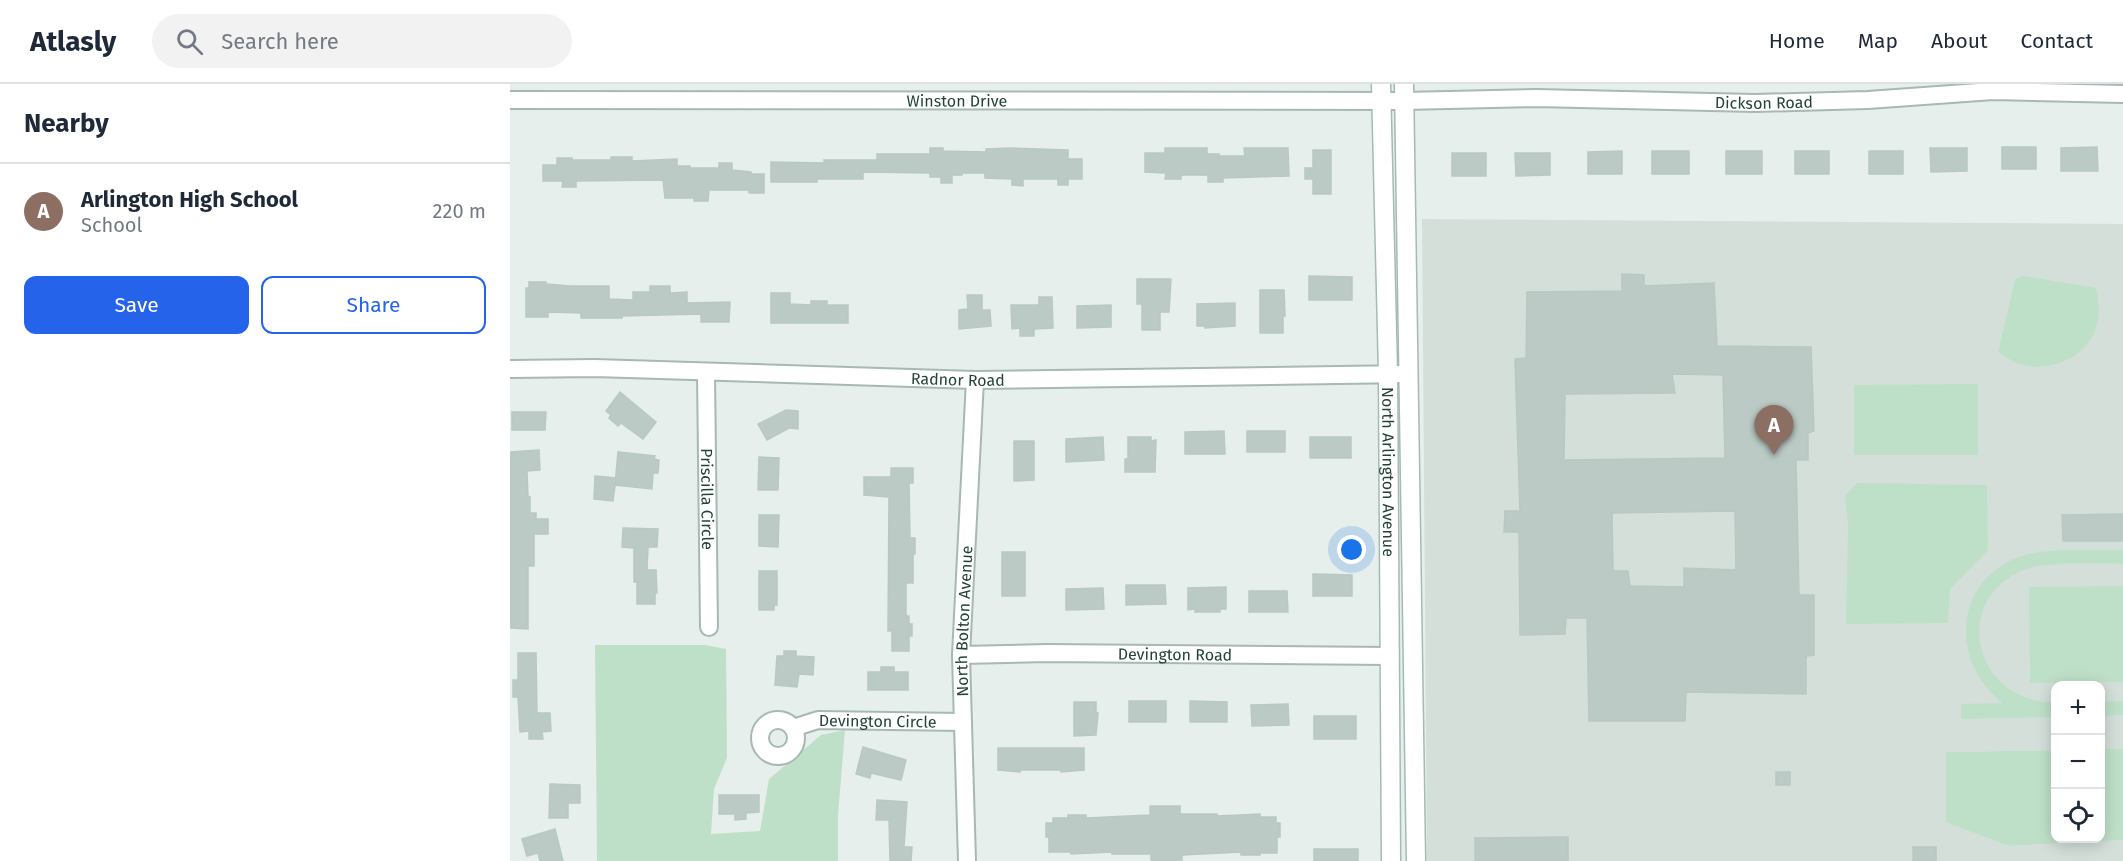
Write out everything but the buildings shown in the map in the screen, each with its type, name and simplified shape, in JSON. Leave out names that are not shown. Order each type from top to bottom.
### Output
[{"type":"main road","name":"North Arlington Avenue","points":[[1381,93],[1388,373],[1391,861]]},
{"type":"main road","name":"North Arlington Avenue","points":[[1404,93],[1416,861]]},
{"type":"street","name":"Dickson Road","points":[[1404,93],[1755,103],[1868,100],[1993,91],[2123,94]]},
{"type":"street","name":"Winston Drive","points":[[510,100],[1404,93]]},
{"type":"street","name":"Radnor Road","points":[[510,369],[595,368],[975,381],[1408,374]]},
{"type":"street","name":"Priscilla Circle","points":[[706,373],[709,627]]},
{"type":"street","name":"North Bolton Avenue","points":[[967,861],[961,655],[975,381]]},
{"type":"street","name":"Devington Road","points":[[961,655],[1390,656]]},
{"type":"street","name":"Devington Circle","points":[[793,728],[818,720],[963,722]]},
{"type":"shaded area","points":[[1422,219],[2123,224],[2123,749],[2105,749],[2105,681],[2051,681],[2051,750],[1946,752],[2009,846],[2105,843],[2105,841],[2123,840],[2123,861],[1427,861]]},
{"type":"green space","points":[[2023,276],[2096,288],[2099,315],[2097,325],[2093,336],[2078,353],[2057,364],[2034,367],[2017,363],[1998,352],[2015,280]]},
{"type":"green space","points":[[1978,384],[1978,455],[1854,455],[1854,385]]},
{"type":"green space","points":[[1857,483],[1987,485],[1988,550],[1950,589],[1948,623],[1846,624],[1848,526],[1845,496]]},
{"type":"green space","points":[[2058,550],[2123,550],[2123,564],[2055,564],[2019,572],[1997,587],[1984,607],[1979,629],[1982,650],[1991,671],[2007,687],[2028,698],[2051,701],[2051,717],[1961,719],[1961,704],[2003,703],[1985,686],[1973,666],[1967,645],[1966,623],[1971,602],[1982,583],[1999,567],[2022,556]]},
{"type":"green space","points":[[2123,586],[2123,682],[2030,683],[2029,587]]},
{"type":"green space","points":[[595,645],[705,645],[726,649],[727,758],[714,789],[711,834],[760,831],[769,779],[821,735],[845,730],[838,815],[838,861],[597,861]]},
{"type":"green space","points":[[2123,701],[2123,715],[2105,716],[2105,702]]},
{"type":"green space","points":[[2105,749],[2123,749],[2123,840],[2105,841]]},
{"type":"green space","points":[[2051,750],[2051,843],[2066,843],[2009,846],[1946,822],[1946,752]]},
{"type":"place","name":"Arlington High School","points":[[1774,455]]}]
